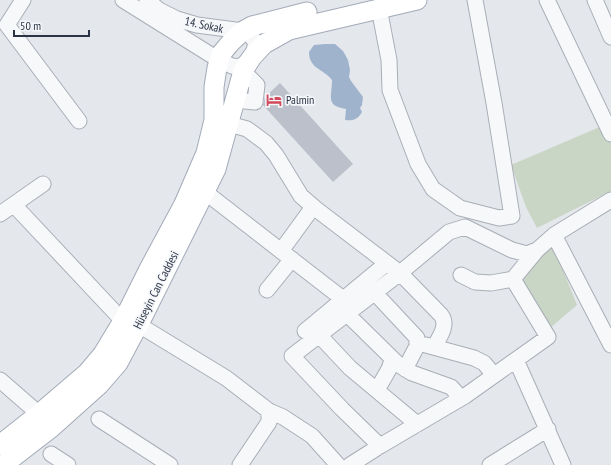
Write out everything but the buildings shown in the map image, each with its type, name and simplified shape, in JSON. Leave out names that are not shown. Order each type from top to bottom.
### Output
[{"type":"main road","points":[[220,57],[231,42],[252,26],[357,0]]},
{"type":"main road","points":[[247,64],[264,44],[289,30],[417,0]]},
{"type":"main road","name":"Hüseyin Can Caddesi","points":[[3,465],[52,428],[99,385],[118,363],[149,269],[184,204],[206,153],[214,120],[214,87],[220,57]]},
{"type":"main road","name":"Hüseyin Can Caddesi","points":[[0,445],[87,373],[131,323],[205,192],[216,169],[235,100],[247,64]]},
{"type":"street","points":[[23,0],[7,25],[79,121]]},
{"type":"street","name":"14. Sokak","points":[[123,0],[143,3],[177,19],[204,27],[243,32]]},
{"type":"street","points":[[379,8],[389,60],[390,90],[418,164],[433,188],[460,208],[499,218],[512,216],[494,103],[475,0]]},
{"type":"street","points":[[547,0],[611,134]]},
{"type":"street","points":[[595,0],[611,37]]},
{"type":"street","points":[[143,3],[198,48],[210,64],[214,87]]},
{"type":"street","points":[[198,48],[220,57],[232,66],[240,67],[247,64],[256,43],[251,36],[243,32]]},
{"type":"street","points":[[229,124],[247,128],[266,143],[276,156],[300,196],[400,273],[443,317],[444,326],[434,347]]},
{"type":"street","points":[[0,214],[43,184]]},
{"type":"street","points":[[205,192],[287,255],[345,306],[392,360],[405,370],[451,387],[461,398]]},
{"type":"street","points":[[461,275],[475,282],[491,283],[512,280],[537,250],[554,235],[611,200]]},
{"type":"street","points":[[14,205],[131,323],[226,378],[269,411],[284,416],[312,436],[338,465]]},
{"type":"street","points":[[267,290],[313,207]]},
{"type":"street","points":[[345,306],[374,292],[400,273],[449,232],[464,227],[512,250],[527,254],[537,250]]},
{"type":"street","points":[[554,235],[611,345]]},
{"type":"street","points":[[380,446],[342,409],[292,356],[312,333],[345,306],[386,263]]},
{"type":"street","points":[[350,465],[461,398],[548,337],[512,280]]},
{"type":"street","points":[[374,292],[416,336],[417,343],[405,370]]},
{"type":"street","points":[[312,333],[350,368],[417,424]]},
{"type":"street","points":[[417,343],[474,358],[484,363],[494,375]]},
{"type":"street","points":[[377,390],[389,369],[392,360]]},
{"type":"street","points":[[516,360],[563,465]]},
{"type":"street","points":[[0,380],[39,414]]},
{"type":"street","points":[[240,465],[269,422],[269,411]]},
{"type":"street","points":[[99,419],[170,465]]},
{"type":"street","points":[[490,465],[548,430]]},
{"type":"street","points":[[51,454],[68,465]]},
{"type":"green space","points":[[602,126],[611,144],[611,191],[537,228],[526,207],[511,165]]},
{"type":"green space","points":[[553,245],[577,305],[550,328],[521,285],[523,275]]},
{"type":"water","points":[[335,44],[343,51],[348,60],[350,70],[349,77],[363,97],[360,108],[362,112],[355,119],[345,120],[346,109],[339,108],[332,103],[332,80],[311,62],[309,52],[314,45]]},
{"type":"place","name":"Palmin","points":[[274,100]]}]
